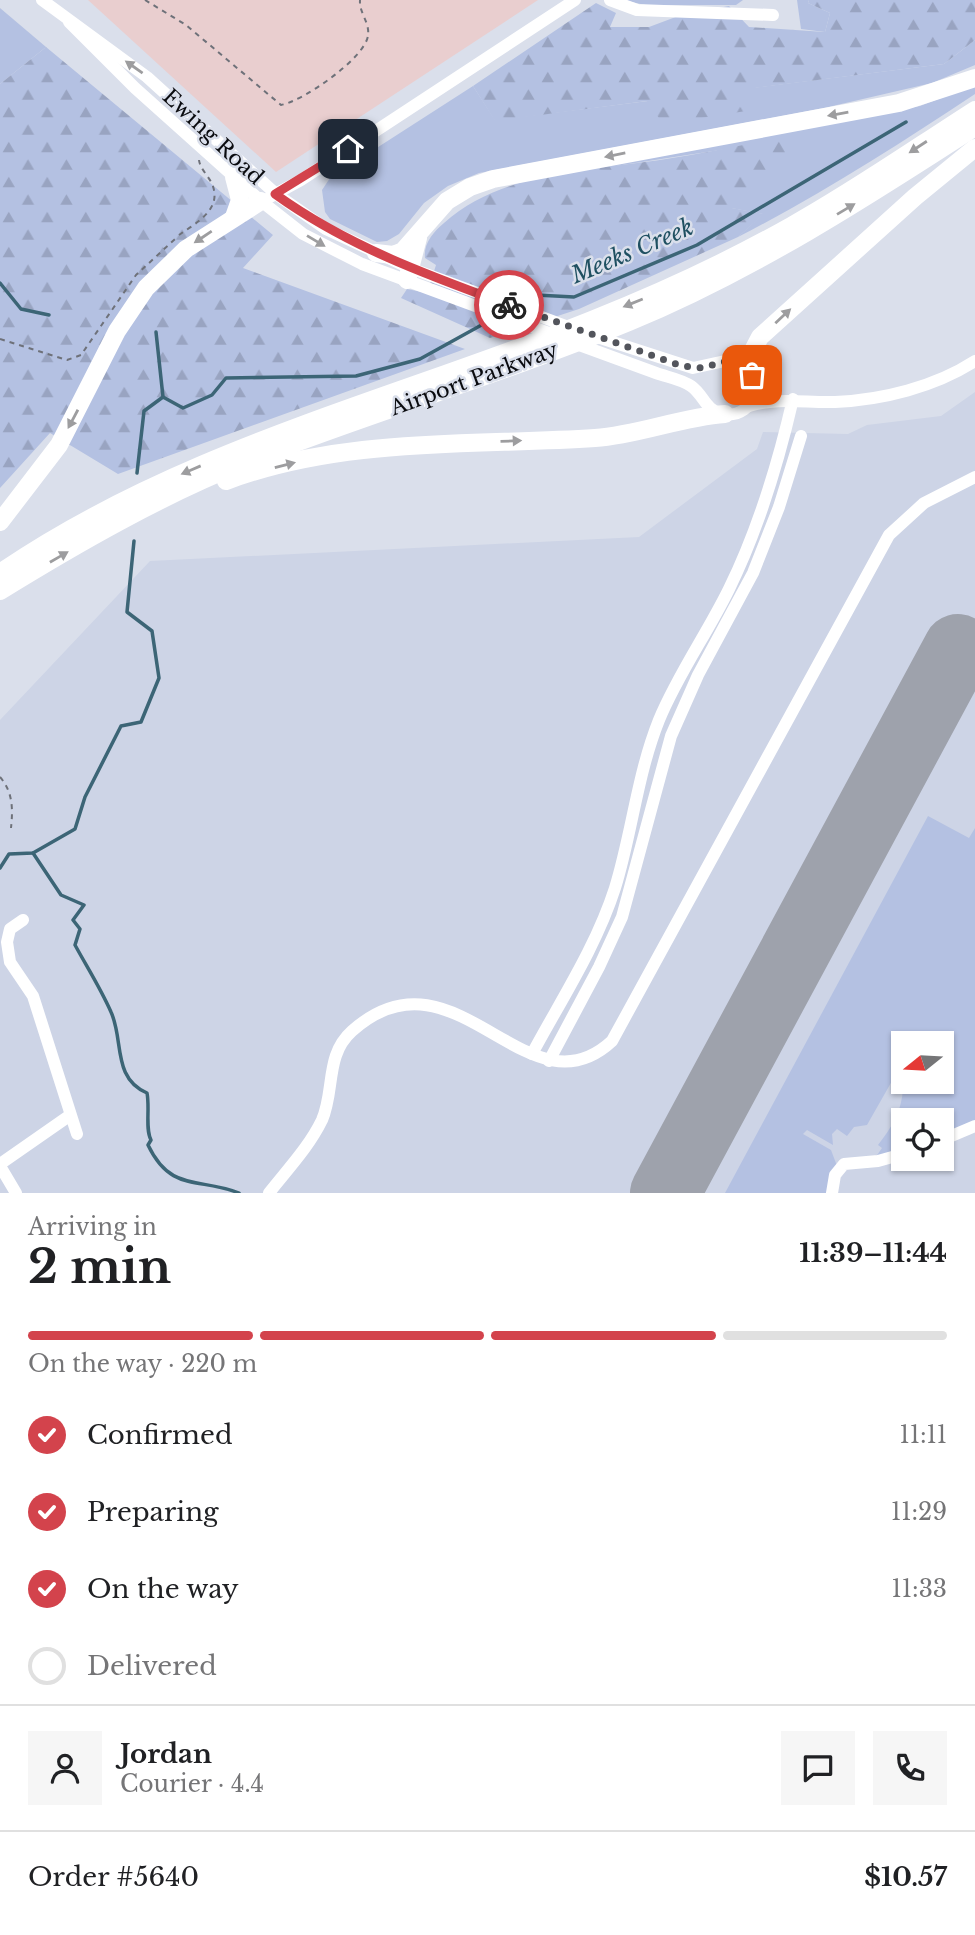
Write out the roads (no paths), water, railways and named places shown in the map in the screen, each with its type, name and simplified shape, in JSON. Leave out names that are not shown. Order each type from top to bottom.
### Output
[{"type":"highway","points":[[409,274],[418,238],[429,220],[447,201],[470,187],[493,179],[899,103],[975,78]]},
{"type":"highway","name":"Airport Parkway","points":[[0,573],[75,528],[161,482],[265,439],[506,353],[670,288],[793,225],[975,110]]},
{"type":"highway","name":"Airport Parkway","points":[[0,591],[128,519],[244,463],[630,321],[796,239],[975,127]]},
{"type":"highway","points":[[753,376],[749,358],[760,337],[915,197],[975,148]]},
{"type":"highway","points":[[234,177],[240,201],[234,217]]},
{"type":"highway","points":[[0,522],[59,445],[117,331],[141,295],[186,249],[268,197]]},
{"type":"highway","points":[[376,253],[398,253],[418,238]]},
{"type":"highway","points":[[128,519],[238,477],[330,454],[402,446],[623,435],[705,415],[725,414]]},
{"type":"street","name":"Ewing Road","points":[[42,0],[147,77],[268,197],[325,247],[409,274],[647,362],[687,383],[710,409],[725,414]]},
{"type":"street","points":[[268,197],[575,0]]},
{"type":"street","points":[[610,0],[637,10],[773,15]]},
{"type":"street","name":"Ewing Road","points":[[69,22],[135,88],[234,177],[326,229],[376,253],[409,274]]},
{"type":"street","name":"Ewing Road","points":[[647,362],[693,368],[734,359],[769,391],[793,399]]},
{"type":"street","points":[[725,414],[734,414],[749,406],[793,399],[834,402],[892,394],[931,383],[975,361]]},
{"type":"street","points":[[749,406],[755,392],[753,376]]},
{"type":"street","points":[[533,1054],[585,958],[606,911],[653,736],[674,688],[744,556],[793,399]]},
{"type":"street","points":[[549,1061],[622,917],[671,736],[691,690],[753,573],[779,507],[802,436]]},
{"type":"street","points":[[269,1193],[321,1121],[340,1044],[352,1031],[380,1013],[414,1004],[439,1006],[533,1054],[549,1061],[564,1063],[592,1056],[618,1035],[889,534],[924,503],[975,477]]},
{"type":"street","points":[[23,920],[10,929],[8,956],[33,996],[69,1116],[77,1134]]},
{"type":"street","points":[[16,1193],[0,1165],[69,1116]]},
{"type":"street","points":[[954,1135],[975,1126]]},
{"type":"street","points":[[832,1193],[835,1175],[844,1164],[891,1157]]},
{"type":"waterway","name":"Meeks Creek","points":[[518,305],[536,295],[574,297],[697,245],[906,122]]},
{"type":"waterway","points":[[0,283],[21,309],[49,315]]},
{"type":"waterway","name":"Meeks Creek","points":[[137,473],[144,411],[163,397],[183,408],[212,395],[226,378],[356,376],[420,359],[496,317]]},
{"type":"waterway","points":[[156,332],[163,397]]},
{"type":"waterway","name":"Meeks Creek","points":[[0,868],[9,854],[33,853],[75,829],[85,797],[121,726],[141,722],[159,678],[152,631],[127,612],[134,541]]},
{"type":"waterway","points":[[33,853],[61,895],[84,905],[73,920],[80,929],[75,945],[111,1012],[128,1078],[147,1093],[148,1130],[151,1140],[148,1145],[157,1160],[176,1177],[239,1193]]}]
